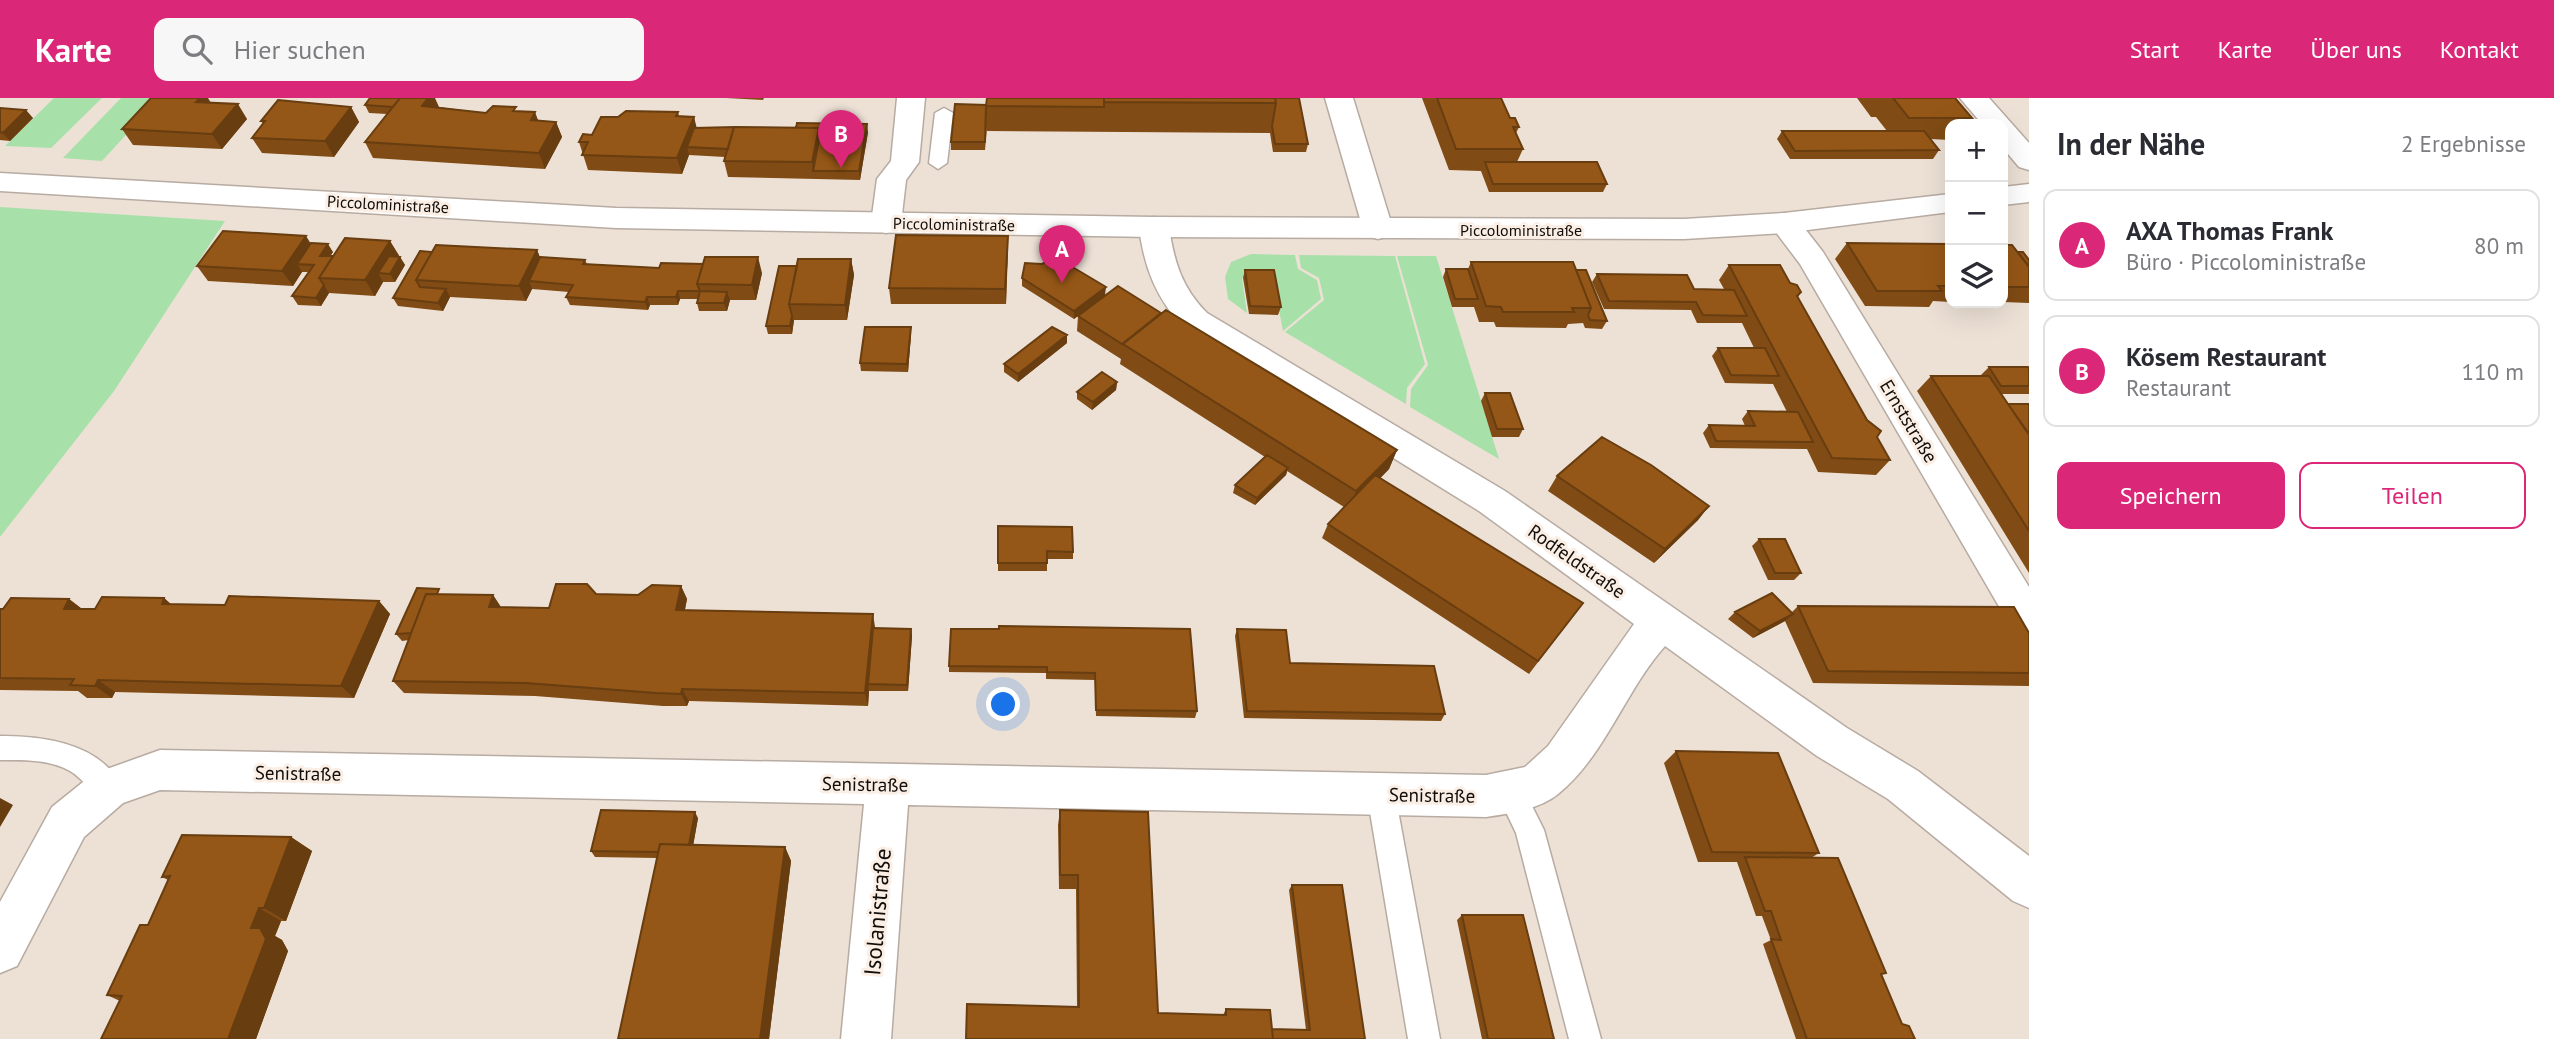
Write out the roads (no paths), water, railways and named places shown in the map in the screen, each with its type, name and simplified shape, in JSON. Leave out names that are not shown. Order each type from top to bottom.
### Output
[{"type":"street","points":[[886,223],[892,179],[905,162],[911,98]]},
{"type":"street","points":[[1339,98],[1378,229]]},
{"type":"street","points":[[1974,98],[1993,119]]},
{"type":"street","points":[[2008,137],[2029,161]]},
{"type":"street","name":"Piccoloministraße","points":[[0,182],[615,218],[1154,227],[1634,230],[1784,223],[1945,203]]},
{"type":"street","points":[[2008,195],[2029,193]]},
{"type":"street","name":"Ernststraße","points":[[1784,223],[1812,259],[2029,622]]},
{"type":"street","name":"Rodfeldstraße","points":[[1154,227],[1165,280],[1177,302],[1196,321],[1492,501],[1832,742],[1903,785],[2027,878]]},
{"type":"street","name":"Senistraße","points":[[108,788],[160,770],[1486,796],[1511,793],[1540,782],[1563,760],[1641,644],[1662,621]]},
{"type":"street","name":"Isolanistraße","points":[[866,1039],[888,785]]},
{"type":"street","points":[[0,949],[68,822],[108,788]]},
{"type":"lane","points":[[938,163],[944,113]]},
{"type":"lane","points":[[908,135],[941,136]]},
{"type":"lane","points":[[0,748],[38,748],[79,761],[108,788]]},
{"type":"lane","points":[[1511,793],[1530,830],[1584,1039]]},
{"type":"lane","points":[[1381,794],[1424,1039]]},
{"type":"place","name":"Kösem Restaurant","points":[[841,168]]},
{"type":"place","name":"AXA Thomas Frank","points":[[1062,283]]}]
